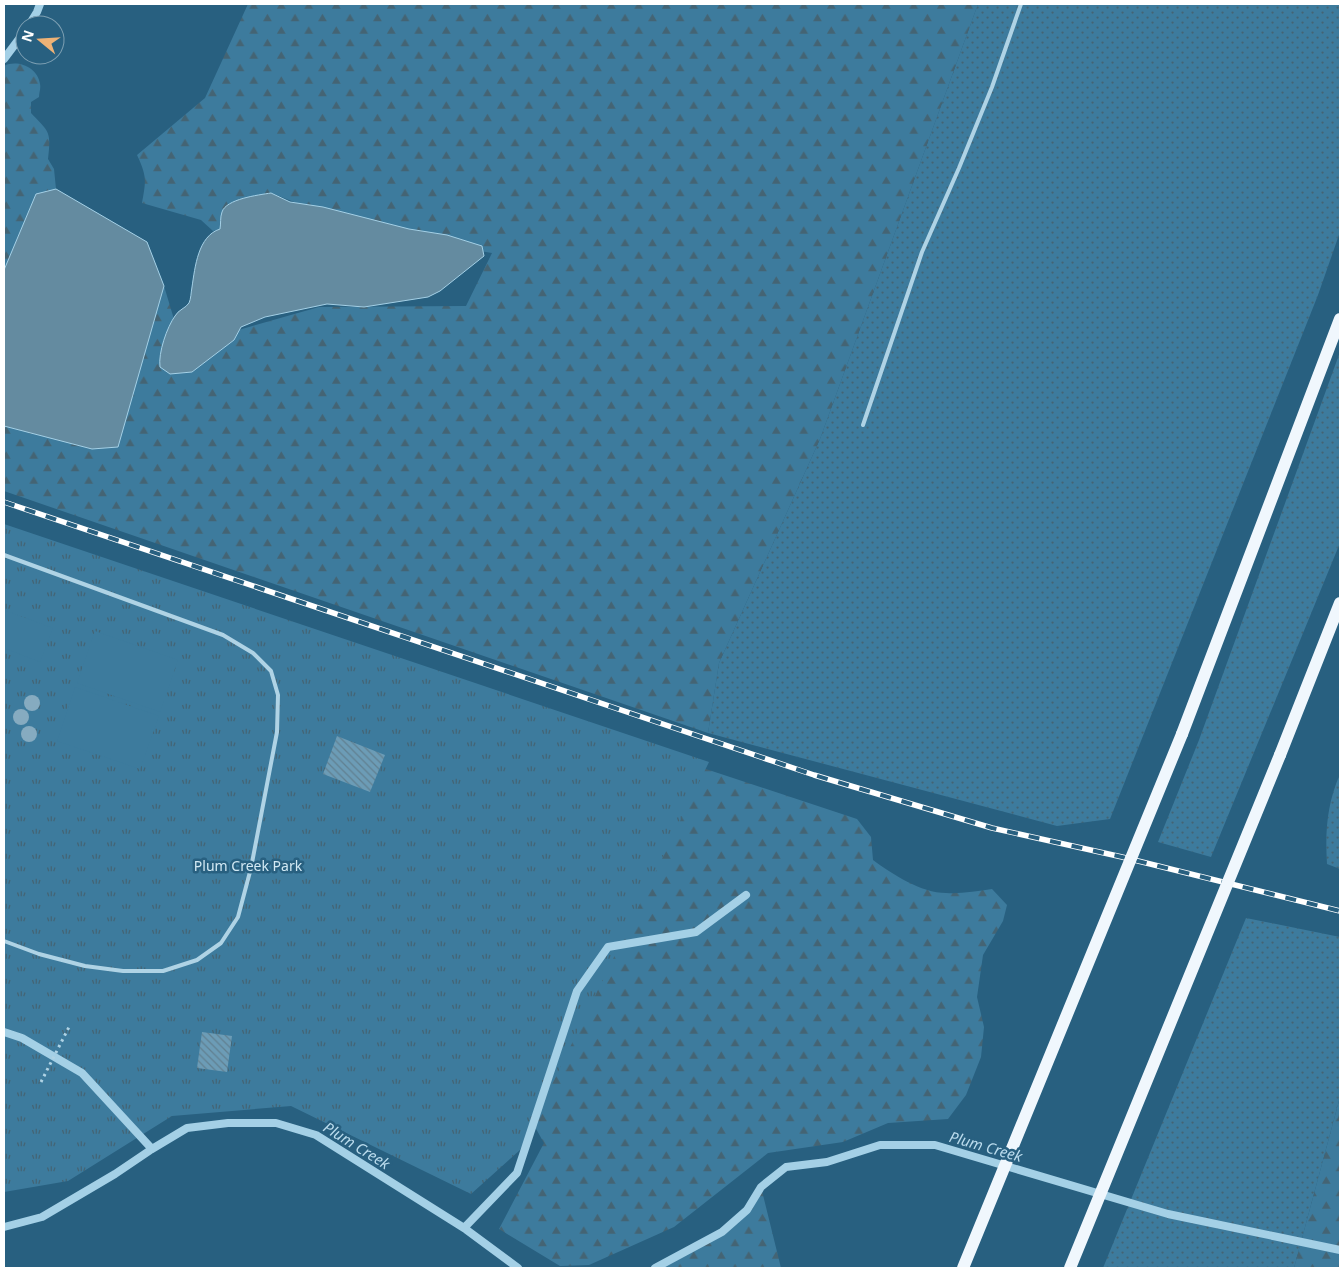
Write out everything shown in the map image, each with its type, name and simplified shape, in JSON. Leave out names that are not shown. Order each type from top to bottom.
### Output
[{"type":"main road","points":[[963,1268],[1182,734],[1340,320]]},
{"type":"main road","points":[[1070,1268],[1280,755],[1340,602]]},
{"type":"lane","points":[[863,425],[922,252],[960,168],[992,87],[1021,4]]},
{"type":"lane","points":[[4,555],[223,635],[254,653],[271,671],[278,695],[277,732],[251,868],[238,917],[221,943],[197,960],[163,971],[133,971],[85,966],[39,954],[4,941]]},
{"type":"path","points":[[41,1082],[70,1025]]},
{"type":"green space","points":[[248,4],[978,4],[820,439],[719,663],[708,733],[4,491],[4,66],[9,64],[24,65],[36,73],[40,86],[39,97],[31,102],[31,113],[48,133],[48,159],[54,169],[56,189],[147,242],[164,286],[182,346],[319,307],[466,306],[492,253],[374,233],[271,193],[222,211],[221,229],[213,231],[201,220],[142,203],[145,179],[143,168],[137,155],[205,98]]},
{"type":"green space","points":[[978,4],[1340,4],[1340,232],[1318,295],[1110,819],[1057,826],[708,733],[719,663],[820,439]]},
{"type":"green space","points":[[1340,352],[1340,543],[1211,857],[1158,842],[1199,740]]},
{"type":"green space","name":"Plum Creek Park","points":[[4,524],[709,762],[520,1150],[471,1194],[291,1106],[172,1116],[68,1181],[4,1192]]},
{"type":"green space","points":[[4,610],[53,628],[40,662],[4,648]]},
{"type":"green space","points":[[95,631],[178,660],[160,712],[77,683]]},
{"type":"green space","points":[[75,687],[159,716],[140,769],[57,741]]},
{"type":"green space","points":[[473,692],[857,819],[871,837],[873,860],[898,877],[927,890],[963,893],[992,889],[1007,905],[1003,921],[983,955],[977,997],[984,1027],[981,1057],[966,1095],[948,1119],[888,1123],[843,1142],[768,1153],[674,1227],[589,1265],[560,1266],[499,1229],[544,1143],[522,1104]]},
{"type":"green space","points":[[1340,774],[1340,869],[1327,864],[1326,840],[1332,796]]},
{"type":"green space","points":[[1246,918],[1340,937],[1340,1097],[1294,1268],[1103,1268]]},
{"type":"green space","points":[[1340,1097],[1340,1268],[1294,1268]]},
{"type":"green space","points":[[761,1187],[781,1268],[655,1268],[722,1232],[747,1210]]},
{"type":"shaded area","points":[[56,189],[147,242],[164,286],[118,447],[92,449],[4,426],[4,270],[36,194]]},
{"type":"shaded area","points":[[271,193],[290,202],[323,207],[409,229],[447,235],[482,246],[484,256],[440,291],[428,297],[364,307],[327,304],[265,317],[241,327],[234,340],[192,372],[170,374],[160,367],[162,348],[166,333],[176,314],[188,305],[190,301],[196,262],[202,245],[207,238],[220,229],[222,212],[230,204],[243,198]]},
{"type":"building","points":[[337,736],[385,755],[370,792],[323,774]]},
{"type":"building","points":[[202,1032],[232,1036],[227,1072],[197,1068]]},
{"type":"waterway","points":[[35,15],[40,4]]},
{"type":"waterway","points":[[4,59],[15,44]]},
{"type":"waterway","points":[[464,1228],[517,1173],[577,991],[608,947],[696,932],[746,895]]},
{"type":"waterway","points":[[4,1032],[22,1038],[82,1073],[152,1149]]},
{"type":"waterway","name":"Plum Creek","points":[[4,1227],[42,1217],[115,1174],[187,1128],[228,1123],[276,1123],[316,1135],[464,1228],[518,1268]]},
{"type":"waterway","name":"Plum Creek","points":[[655,1268],[722,1232],[747,1210],[761,1187],[786,1167],[827,1162],[880,1145],[935,1145],[1168,1214],[1340,1250]]},
{"type":"railway","points":[[4,502],[814,775],[992,828],[1122,857],[1340,911]]}]
